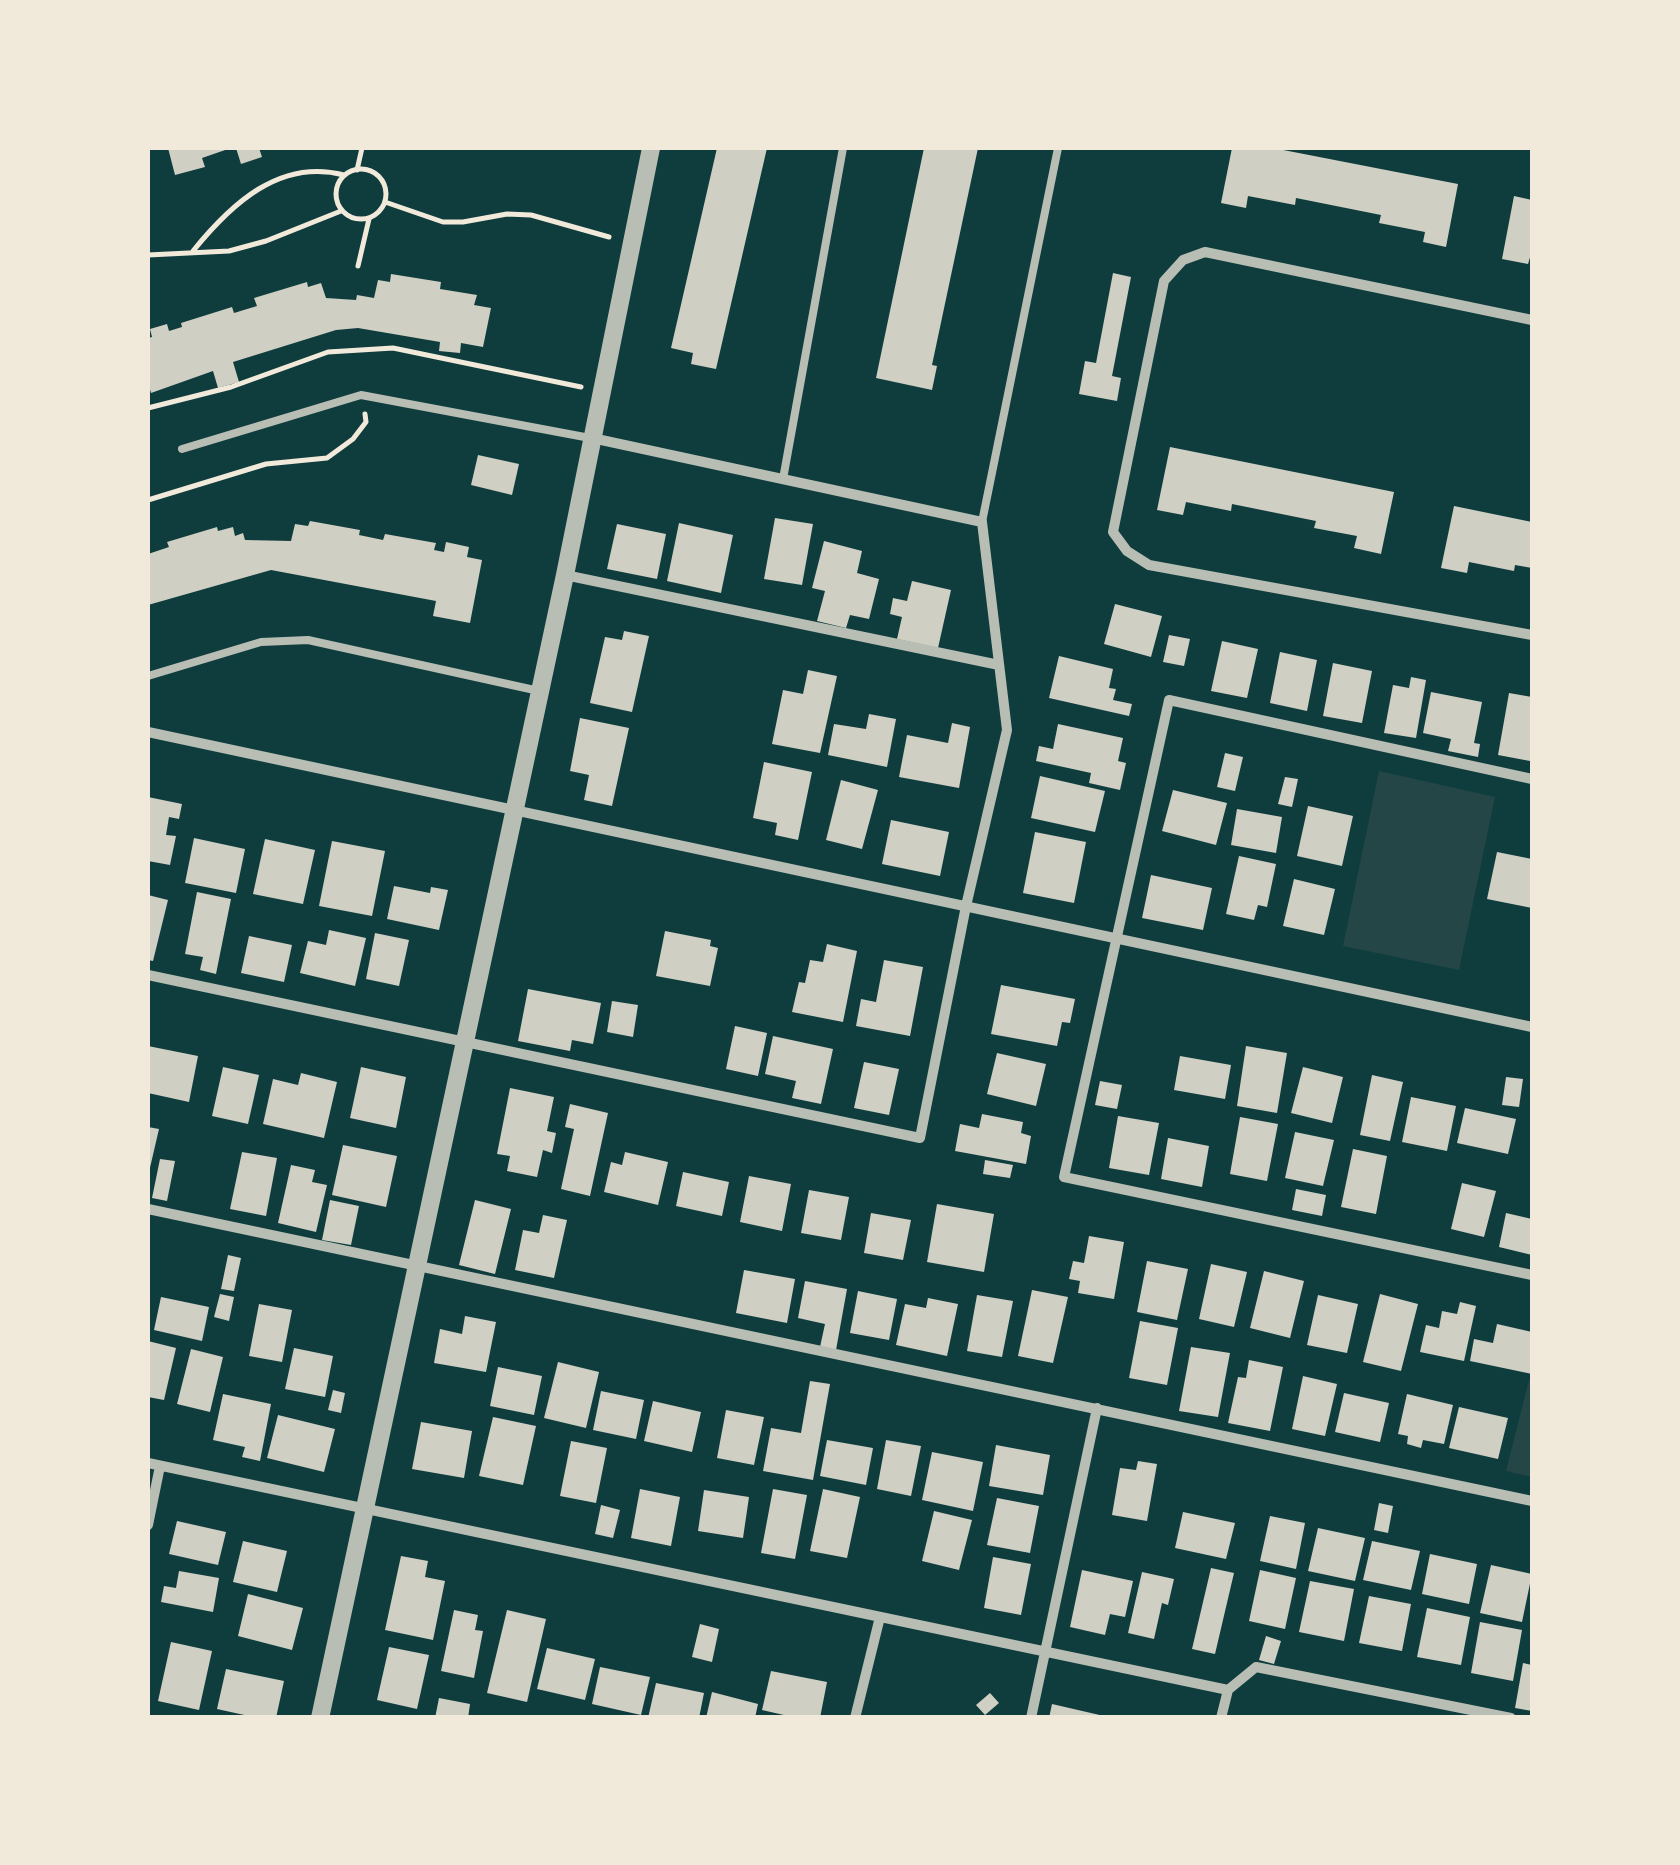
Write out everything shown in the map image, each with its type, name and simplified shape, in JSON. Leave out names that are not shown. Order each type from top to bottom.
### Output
[{"type":"street","points":[[320,1718],[565,575],[650,148]]},
{"type":"street","points":[[1532,320],[1206,252],[1182,260],[1164,281],[1114,532],[1126,551],[1149,565],[1532,635]]},
{"type":"street","points":[[148,975],[920,1138],[966,906],[1007,730],[982,522],[592,438]]},
{"type":"street","points":[[565,575],[999,665]]},
{"type":"street","points":[[1532,779],[1169,700],[1064,1177],[1532,1275]]},
{"type":"street","points":[[148,732],[1532,1027]]},
{"type":"street","points":[[148,1209],[1532,1501]]},
{"type":"street","points":[[1031,1718],[1097,1408]]},
{"type":"street","points":[[148,1524],[154,1464],[1228,1690]]},
{"type":"street","points":[[855,1718],[880,1617]]},
{"type":"street","points":[[1220,1718],[1228,1690],[1256,1667],[1511,1718]]},
{"type":"lane","points":[[783,478],[843,148]]},
{"type":"lane","points":[[982,522],[1058,148]]},
{"type":"lane","points":[[182,449],[360,395],[592,438]]},
{"type":"lane","points":[[148,676],[261,642],[308,640],[539,691]]},
{"type":"path","points":[[357,170],[362,148]]},
{"type":"path","points":[[193,250],[221,216],[256,190],[318,168],[344,175],[357,170],[373,172],[381,178],[385,202],[378,214],[369,219],[349,217],[341,211],[336,192],[344,175]]},
{"type":"path","points":[[385,202],[444,222],[531,215],[630,243]]},
{"type":"path","points":[[148,255],[230,251],[341,211]]},
{"type":"path","points":[[358,266],[369,219]]},
{"type":"path","points":[[148,408],[231,387],[328,352],[393,348],[600,391]]},
{"type":"path","points":[[148,500],[254,467],[327,458],[353,439],[366,422],[360,395]]},
{"type":"shaded area","points":[[1379,771],[1495,797],[1459,970],[1343,946]]},
{"type":"shaded area","points":[[1529,1380],[1532,1381],[1532,1477],[1506,1471]]},
{"type":"building","points":[[168,148],[231,148],[202,158],[205,167],[175,175]]},
{"type":"building","points":[[236,148],[259,148],[262,157],[241,164]]},
{"type":"building","points":[[717,148],[767,148],[716,369],[691,364],[693,353],[671,348]]},
{"type":"building","points":[[924,148],[978,148],[932,365],[937,366],[932,390],[876,378]]},
{"type":"building","points":[[1232,148],[1273,148],[1458,184],[1446,247],[1423,242],[1425,232],[1379,223],[1381,215],[1296,198],[1295,205],[1248,196],[1246,208],[1221,203]]},
{"type":"building","points":[[1514,196],[1532,200],[1532,251],[1528,264],[1502,259]]},
{"type":"building","points":[[1113,273],[1131,277],[1112,376],[1121,378],[1117,401],[1079,394],[1085,361],[1096,363]]},
{"type":"building","points":[[391,274],[441,282],[440,289],[477,295],[474,305],[491,308],[483,347],[461,343],[460,353],[439,351],[440,342],[358,328],[336,330],[233,362],[239,382],[218,388],[213,371],[151,393],[150,329],[167,324],[169,331],[182,327],[181,323],[232,307],[234,313],[257,306],[254,298],[307,282],[308,287],[321,283],[326,298],[374,298],[378,280],[390,282]]},
{"type":"building","points":[[1170,447],[1394,492],[1381,554],[1354,548],[1357,536],[1314,528],[1316,521],[1232,504],[1231,511],[1186,502],[1183,515],[1157,510]]},
{"type":"building","points":[[478,455],[519,464],[512,495],[471,485]]},
{"type":"building","points":[[1454,506],[1532,522],[1532,568],[1515,565],[1514,571],[1469,562],[1467,573],[1441,568]]},
{"type":"building","points":[[775,518],[813,524],[802,585],[764,579]]},
{"type":"building","points":[[310,521],[360,530],[359,535],[383,540],[385,534],[436,543],[434,550],[444,552],[446,542],[469,547],[467,557],[482,560],[470,623],[433,616],[436,601],[271,570],[148,605],[148,554],[169,547],[167,542],[217,527],[218,531],[233,527],[235,536],[243,533],[245,540],[291,541],[295,524],[308,526]]},
{"type":"building","points":[[679,523],[733,535],[721,593],[667,581]]},
{"type":"building","points":[[617,524],[666,534],[657,579],[607,569]]},
{"type":"building","points":[[824,541],[862,551],[857,573],[879,579],[869,619],[850,615],[846,628],[817,621],[825,591],[812,588]]},
{"type":"building","points":[[912,581],[951,590],[938,648],[897,639],[902,617],[890,614],[893,598],[907,601]]},
{"type":"building","points":[[1115,604],[1162,616],[1151,657],[1104,644]]},
{"type":"building","points":[[624,631],[649,636],[632,712],[590,703],[605,637],[622,640]]},
{"type":"building","points":[[1169,635],[1190,639],[1184,666],[1163,662]]},
{"type":"building","points":[[1222,641],[1258,649],[1247,698],[1211,691]]},
{"type":"building","points":[[1280,652],[1317,660],[1307,711],[1270,703]]},
{"type":"building","points":[[1059,656],[1113,669],[1109,688],[1116,689],[1113,700],[1132,704],[1129,716],[1049,698]]},
{"type":"building","points":[[1333,663],[1372,671],[1362,723],[1323,716]]},
{"type":"building","points":[[808,670],[837,676],[820,753],[772,744],[783,690],[803,694]]},
{"type":"building","points":[[1411,677],[1426,680],[1416,738],[1384,733],[1393,685],[1409,688]]},
{"type":"building","points":[[1431,692],[1482,702],[1474,743],[1480,744],[1478,757],[1448,751],[1451,739],[1423,733]]},
{"type":"building","points":[[1509,693],[1532,697],[1530,761],[1498,755]]},
{"type":"building","points":[[869,714],[896,719],[887,767],[828,755],[834,724],[866,729]]},
{"type":"building","points":[[580,718],[629,728],[612,806],[584,800],[589,775],[570,771]]},
{"type":"building","points":[[952,723],[970,727],[959,788],[899,777],[907,735],[948,743]]},
{"type":"building","points":[[1058,724],[1123,738],[1118,761],[1126,763],[1120,790],[1089,783],[1091,773],[1036,761],[1039,746],[1053,749]]},
{"type":"building","points":[[1225,753],[1243,757],[1235,791],[1217,787]]},
{"type":"building","points":[[764,762],[812,772],[798,840],[775,835],[777,823],[753,818]]},
{"type":"building","points":[[1040,776],[1105,791],[1095,832],[1031,818]]},
{"type":"building","points":[[1285,777],[1298,779],[1292,807],[1278,804]]},
{"type":"building","points":[[841,780],[878,790],[862,849],[826,840]]},
{"type":"building","points":[[1173,790],[1227,803],[1216,845],[1162,831]]},
{"type":"building","points":[[148,797],[182,804],[179,819],[169,817],[166,835],[176,836],[170,865],[148,861]]},
{"type":"building","points":[[1308,806],[1353,816],[1342,866],[1297,856]]},
{"type":"building","points":[[1237,809],[1282,817],[1276,853],[1231,845]]},
{"type":"building","points":[[891,820],[949,832],[940,876],[882,864]]},
{"type":"building","points":[[1035,832],[1086,842],[1074,903],[1023,893]]},
{"type":"building","points":[[194,838],[245,849],[236,893],[185,883]]},
{"type":"building","points":[[265,839],[315,850],[303,904],[253,894]]},
{"type":"building","points":[[332,841],[385,851],[372,916],[319,906]]},
{"type":"building","points":[[1497,852],[1532,859],[1532,908],[1487,899]]},
{"type":"building","points":[[1239,856],[1276,864],[1267,907],[1258,905],[1254,920],[1226,914]]},
{"type":"building","points":[[1151,875],[1212,888],[1203,930],[1142,918]]},
{"type":"building","points":[[1294,879],[1335,889],[1324,935],[1283,926]]},
{"type":"building","points":[[394,886],[430,893],[431,887],[448,890],[439,930],[387,919]]},
{"type":"building","points":[[197,892],[231,899],[216,974],[200,970],[203,957],[185,954]]},
{"type":"building","points":[[148,895],[168,900],[153,961],[148,960]]},
{"type":"building","points":[[329,930],[366,938],[355,986],[300,973],[308,941],[326,945]]},
{"type":"building","points":[[665,931],[711,940],[710,946],[718,948],[710,986],[656,976]]},
{"type":"building","points":[[375,933],[409,940],[399,986],[366,979]]},
{"type":"building","points":[[249,936],[292,945],[284,982],[241,973]]},
{"type":"building","points":[[827,944],[857,951],[843,1022],[792,1012],[799,982],[805,983],[810,960],[823,962]]},
{"type":"building","points":[[884,960],[923,967],[910,1036],[856,1026],[861,999],[876,1002]]},
{"type":"building","points":[[1001,985],[1075,999],[1070,1023],[1062,1022],[1057,1046],[991,1034]]},
{"type":"building","points":[[528,989],[601,1003],[593,1044],[572,1040],[570,1051],[518,1041]]},
{"type":"building","points":[[612,1001],[638,1005],[633,1037],[607,1032]]},
{"type":"building","points":[[735,1026],[767,1033],[758,1076],[726,1069]]},
{"type":"building","points":[[773,1036],[833,1049],[821,1104],[792,1098],[796,1081],[765,1074]]},
{"type":"building","points":[[148,1046],[198,1056],[189,1102],[148,1093]]},
{"type":"building","points":[[1246,1046],[1287,1053],[1277,1113],[1237,1106]]},
{"type":"building","points":[[997,1053],[1046,1064],[1036,1106],[987,1094]]},
{"type":"building","points":[[1180,1056],[1231,1065],[1225,1099],[1174,1090]]},
{"type":"building","points":[[864,1062],[899,1069],[889,1115],[854,1108]]},
{"type":"building","points":[[223,1067],[259,1075],[248,1124],[212,1116]]},
{"type":"building","points":[[361,1067],[406,1077],[396,1128],[350,1118]]},
{"type":"building","points":[[1303,1067],[1343,1077],[1332,1123],[1291,1113]]},
{"type":"building","points":[[301,1073],[337,1082],[324,1138],[263,1124],[273,1079],[298,1085]]},
{"type":"building","points":[[1372,1075],[1403,1082],[1390,1141],[1360,1135]]},
{"type":"building","points":[[1506,1077],[1523,1079],[1519,1107],[1502,1105]]},
{"type":"building","points":[[1100,1081],[1122,1085],[1117,1109],[1095,1105]]},
{"type":"building","points":[[510,1088],[554,1097],[547,1131],[556,1133],[552,1153],[543,1150],[537,1177],[507,1171],[510,1156],[497,1154]]},
{"type":"building","points":[[1411,1097],[1456,1106],[1447,1151],[1402,1142]]},
{"type":"building","points":[[570,1104],[608,1113],[590,1196],[561,1189],[574,1129],[565,1127]]},
{"type":"building","points":[[1465,1108],[1516,1119],[1508,1154],[1457,1143]]},
{"type":"building","points":[[982,1114],[1023,1122],[1021,1133],[1031,1136],[1026,1164],[955,1151],[960,1124],[979,1128]]},
{"type":"building","points":[[1118,1116],[1159,1123],[1149,1175],[1109,1168]]},
{"type":"building","points":[[1240,1117],[1278,1124],[1267,1181],[1230,1174]]},
{"type":"building","points":[[148,1127],[159,1129],[149,1172],[148,1172]]},
{"type":"building","points":[[1295,1132],[1334,1140],[1323,1186],[1285,1178]]},
{"type":"building","points":[[1168,1138],[1209,1146],[1202,1187],[1161,1179]]},
{"type":"building","points":[[343,1145],[397,1156],[386,1207],[332,1195]]},
{"type":"building","points":[[1353,1149],[1387,1156],[1376,1214],[1341,1207]]},
{"type":"building","points":[[242,1152],[277,1158],[266,1216],[230,1209]]},
{"type":"building","points":[[625,1152],[668,1162],[658,1205],[604,1192],[611,1162],[622,1165]]},
{"type":"building","points":[[160,1159],[175,1161],[167,1201],[152,1198]]},
{"type":"building","points":[[985,1160],[1013,1165],[1010,1178],[983,1174]]},
{"type":"building","points":[[291,1165],[315,1170],[312,1182],[327,1185],[316,1232],[278,1223]]},
{"type":"building","points":[[683,1172],[729,1182],[722,1216],[676,1206]]},
{"type":"building","points":[[749,1176],[791,1184],[782,1231],[740,1222]]},
{"type":"building","points":[[1462,1183],[1496,1191],[1484,1237],[1451,1229]]},
{"type":"building","points":[[1296,1189],[1326,1195],[1322,1216],[1292,1210]]},
{"type":"building","points":[[809,1190],[849,1197],[841,1240],[801,1233]]},
{"type":"building","points":[[330,1200],[359,1206],[351,1245],[322,1240]]},
{"type":"building","points":[[475,1200],[511,1209],[495,1274],[459,1265]]},
{"type":"building","points":[[937,1204],[994,1214],[984,1272],[927,1262]]},
{"type":"building","points":[[871,1213],[911,1220],[903,1260],[864,1253]]},
{"type":"building","points":[[1506,1213],[1532,1219],[1532,1255],[1499,1247]]},
{"type":"building","points":[[543,1215],[567,1220],[554,1278],[515,1270],[523,1230],[539,1233]]},
{"type":"building","points":[[1089,1236],[1124,1242],[1114,1299],[1078,1293],[1080,1281],[1069,1279],[1073,1261],[1084,1263]]},
{"type":"building","points":[[228,1255],[241,1258],[234,1291],[221,1289]]},
{"type":"building","points":[[1147,1261],[1188,1269],[1177,1320],[1137,1312]]},
{"type":"building","points":[[1211,1264],[1247,1272],[1234,1327],[1199,1319]]},
{"type":"building","points":[[744,1270],[795,1279],[787,1323],[736,1313]]},
{"type":"building","points":[[1264,1271],[1304,1281],[1290,1338],[1250,1328]]},
{"type":"building","points":[[805,1281],[847,1289],[836,1350],[820,1347],[825,1324],[798,1318]]},
{"type":"building","points":[[1032,1290],[1068,1297],[1053,1363],[1018,1356]]},
{"type":"building","points":[[858,1291],[897,1299],[889,1340],[850,1333]]},
{"type":"building","points":[[220,1294],[234,1297],[229,1321],[214,1317]]},
{"type":"building","points":[[1380,1294],[1418,1304],[1401,1371],[1363,1362]]},
{"type":"building","points":[[977,1295],[1013,1301],[1002,1357],[967,1351]]},
{"type":"building","points":[[1318,1295],[1358,1304],[1347,1353],[1307,1345]]},
{"type":"building","points":[[161,1297],[209,1307],[202,1341],[154,1330]]},
{"type":"building","points":[[928,1298],[958,1304],[947,1356],[896,1345],[905,1304],[926,1308]]},
{"type":"building","points":[[1460,1302],[1476,1306],[1464,1361],[1420,1352],[1426,1325],[1439,1328],[1442,1311],[1457,1314]]},
{"type":"building","points":[[259,1304],[292,1310],[282,1362],[249,1356]]},
{"type":"building","points":[[465,1316],[496,1322],[486,1372],[434,1363],[440,1329],[462,1334]]},
{"type":"building","points":[[1140,1321],[1178,1328],[1167,1385],[1129,1378]]},
{"type":"building","points":[[1497,1324],[1532,1332],[1532,1374],[1470,1361],[1474,1339],[1493,1343]]},
{"type":"building","points":[[148,1341],[176,1348],[164,1400],[148,1397]]},
{"type":"building","points":[[1191,1347],[1230,1353],[1218,1417],[1179,1411]]},
{"type":"building","points":[[294,1348],[333,1356],[325,1397],[285,1389]]},
{"type":"building","points":[[191,1349],[223,1357],[210,1412],[177,1404]]},
{"type":"building","points":[[1249,1360],[1283,1367],[1270,1431],[1228,1423],[1238,1377],[1246,1378]]},
{"type":"building","points":[[558,1362],[599,1372],[586,1428],[544,1418]]},
{"type":"building","points":[[498,1367],[542,1376],[534,1415],[490,1406]]},
{"type":"building","points":[[1303,1376],[1337,1384],[1325,1436],[1292,1429]]},
{"type":"building","points":[[810,1381],[830,1384],[813,1480],[763,1471],[771,1428],[801,1433]]},
{"type":"building","points":[[333,1390],[345,1393],[341,1413],[328,1410]]},
{"type":"building","points":[[601,1391],[644,1400],[636,1439],[593,1430]]},
{"type":"building","points":[[1344,1393],[1389,1403],[1380,1442],[1335,1432]]},
{"type":"building","points":[[223,1394],[271,1404],[260,1461],[242,1457],[245,1447],[213,1440]]},
{"type":"building","points":[[1407,1394],[1453,1405],[1444,1444],[1423,1440],[1421,1448],[1407,1444],[1408,1436],[1398,1434]]},
{"type":"building","points":[[653,1401],[701,1412],[692,1452],[644,1441]]},
{"type":"building","points":[[1459,1407],[1508,1418],[1498,1459],[1449,1448]]},
{"type":"building","points":[[726,1410],[764,1417],[754,1465],[717,1458]]},
{"type":"building","points":[[278,1415],[335,1429],[324,1472],[267,1458]]},
{"type":"building","points":[[493,1417],[536,1426],[523,1485],[479,1476]]},
{"type":"building","points":[[421,1422],[472,1431],[464,1478],[412,1469]]},
{"type":"building","points":[[827,1440],[873,1448],[866,1485],[820,1476]]},
{"type":"building","points":[[886,1440],[921,1446],[911,1496],[877,1489]]},
{"type":"building","points":[[571,1441],[607,1448],[596,1503],[560,1496]]},
{"type":"building","points":[[996,1445],[1050,1455],[1043,1495],[989,1486]]},
{"type":"building","points":[[932,1452],[983,1462],[973,1511],[922,1500]]},
{"type":"building","points":[[1138,1461],[1157,1464],[1147,1521],[1112,1515],[1120,1468],[1136,1470]]},
{"type":"building","points":[[640,1489],[680,1497],[671,1546],[631,1538]]},
{"type":"building","points":[[773,1489],[807,1495],[795,1559],[761,1553]]},
{"type":"building","points":[[823,1489],[860,1497],[847,1558],[810,1551]]},
{"type":"building","points":[[704,1490],[749,1497],[743,1538],[698,1531]]},
{"type":"building","points":[[997,1498],[1039,1506],[1030,1553],[987,1545]]},
{"type":"building","points":[[1379,1503],[1393,1506],[1388,1533],[1374,1530]]},
{"type":"building","points":[[601,1505],[620,1510],[613,1538],[595,1534]]},
{"type":"building","points":[[934,1511],[972,1520],[959,1570],[922,1561]]},
{"type":"building","points":[[1183,1512],[1235,1523],[1226,1559],[1175,1548]]},
{"type":"building","points":[[1270,1516],[1305,1523],[1296,1569],[1260,1561]]},
{"type":"building","points":[[177,1521],[226,1532],[218,1565],[169,1554]]},
{"type":"building","points":[[1318,1528],[1365,1538],[1355,1581],[1308,1571]]},
{"type":"building","points":[[243,1541],[287,1551],[277,1592],[233,1582]]},
{"type":"building","points":[[1372,1541],[1420,1551],[1411,1590],[1363,1580]]},
{"type":"building","points":[[1430,1554],[1477,1564],[1469,1604],[1422,1594]]},
{"type":"building","points":[[401,1556],[428,1561],[425,1577],[445,1581],[433,1640],[385,1630]]},
{"type":"building","points":[[993,1557],[1031,1564],[1021,1615],[984,1608]]},
{"type":"building","points":[[1491,1565],[1532,1574],[1522,1622],[1480,1613]]},
{"type":"building","points":[[1211,1568],[1234,1573],[1215,1654],[1192,1649]]},
{"type":"building","points":[[1082,1570],[1133,1581],[1125,1617],[1110,1614],[1105,1635],[1070,1627]]},
{"type":"building","points":[[1260,1570],[1296,1578],[1285,1629],[1249,1621]]},
{"type":"building","points":[[179,1571],[219,1578],[213,1612],[161,1602],[164,1586],[176,1588]]},
{"type":"building","points":[[1142,1572],[1174,1579],[1168,1605],[1162,1603],[1154,1639],[1128,1633]]},
{"type":"building","points":[[1310,1581],[1354,1589],[1344,1641],[1299,1632]]},
{"type":"building","points":[[248,1594],[303,1608],[292,1650],[238,1636]]},
{"type":"building","points":[[1369,1596],[1411,1604],[1402,1651],[1359,1643]]},
{"type":"building","points":[[1427,1608],[1470,1617],[1461,1665],[1417,1657]]},
{"type":"building","points":[[454,1610],[478,1615],[475,1630],[483,1631],[474,1678],[441,1671]]},
{"type":"building","points":[[507,1610],[546,1619],[527,1702],[487,1693]]},
{"type":"building","points":[[1480,1622],[1522,1630],[1513,1681],[1471,1673]]},
{"type":"building","points":[[700,1624],[719,1629],[712,1662],[692,1657]]},
{"type":"building","points":[[1266,1636],[1281,1641],[1274,1664],[1259,1660]]},
{"type":"building","points":[[171,1642],[212,1651],[199,1710],[158,1701]]},
{"type":"building","points":[[389,1647],[429,1655],[417,1709],[377,1700]]},
{"type":"building","points":[[547,1648],[595,1659],[585,1700],[537,1689]]},
{"type":"building","points":[[1523,1663],[1532,1665],[1532,1711],[1515,1708]]},
{"type":"building","points":[[600,1667],[650,1677],[641,1715],[592,1704]]},
{"type":"building","points":[[226,1669],[284,1681],[276,1718],[217,1709]]},
{"type":"building","points":[[771,1671],[827,1682],[820,1718],[797,1718],[762,1710]]},
{"type":"building","points":[[656,1683],[704,1693],[699,1718],[648,1718]]},
{"type":"building","points":[[712,1692],[758,1704],[755,1718],[706,1718]]},
{"type":"building","points":[[990,1693],[999,1703],[985,1715],[976,1705]]},
{"type":"building","points":[[439,1698],[470,1704],[468,1718],[435,1718]]},
{"type":"building","points":[[1052,1704],[1104,1716],[1104,1718],[1049,1718]]}]
